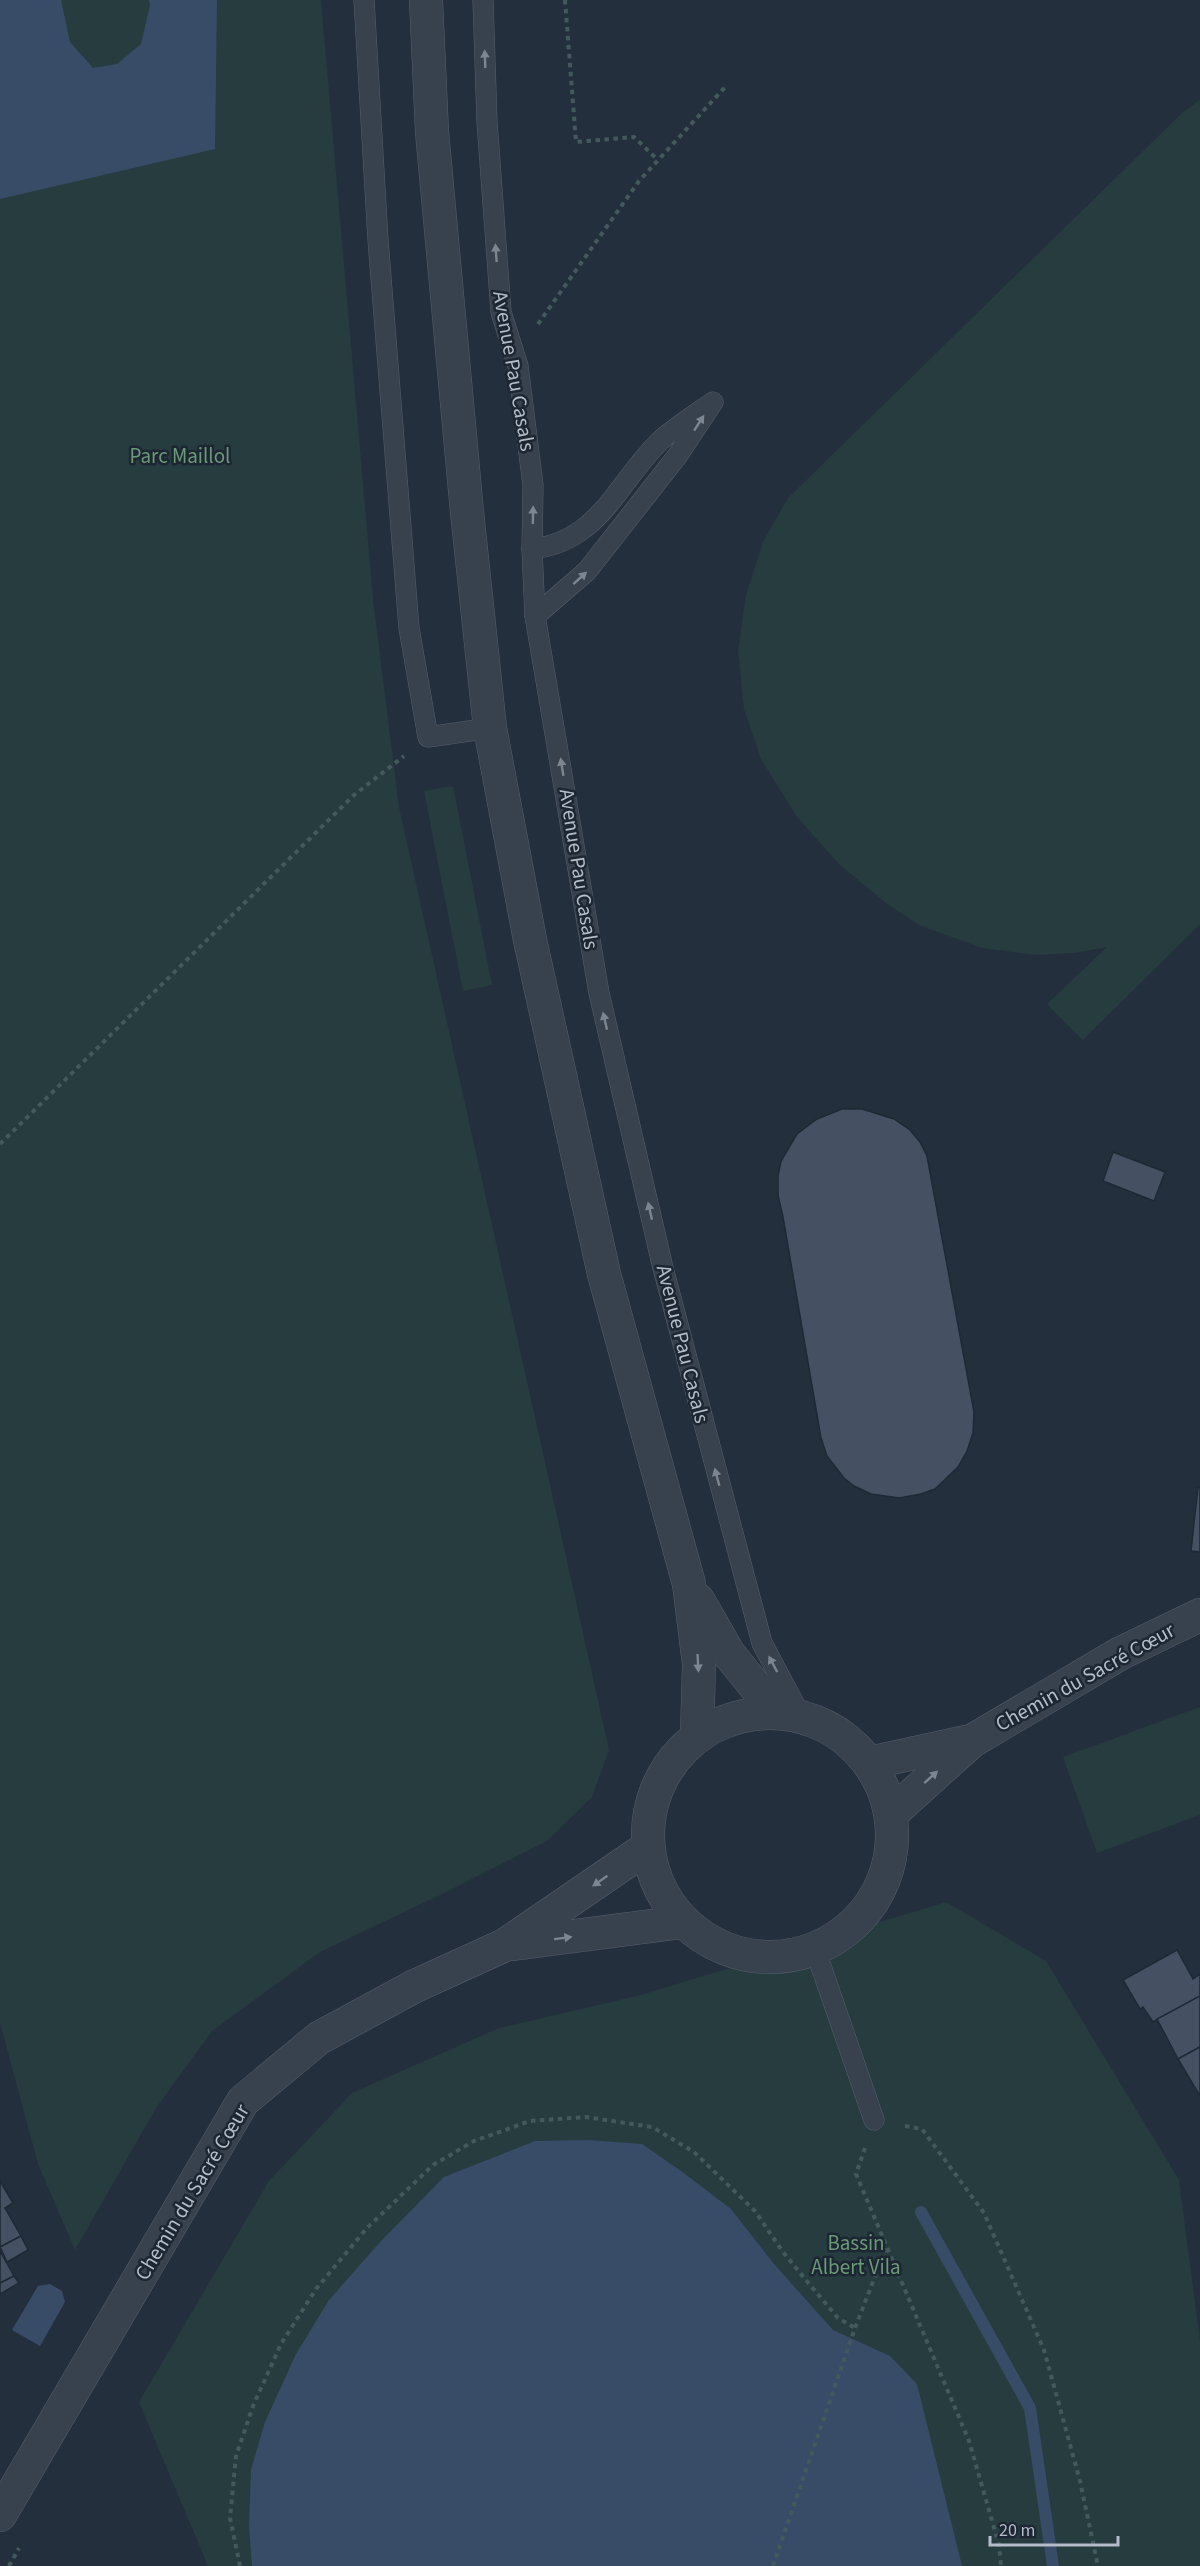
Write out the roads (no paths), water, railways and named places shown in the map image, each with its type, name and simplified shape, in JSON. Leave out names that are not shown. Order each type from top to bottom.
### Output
[{"type":"street","points":[[426,0],[432,132],[467,512],[490,728],[530,940],[604,1274],[689,1584],[699,1664],[697,1736]]},
{"type":"street","points":[[689,1584],[729,1654],[788,1714]]},
{"type":"street","name":"Chemin du Sacré Cœur","points":[[891,1814],[972,1741],[1121,1653],[1200,1616]]},
{"type":"street","points":[[788,1714],[827,1726],[850,1742],[869,1763],[883,1788],[891,1814],[891,1856],[877,1895],[850,1927],[815,1949],[780,1958],[745,1955],[711,1943],[682,1922],[659,1887],[648,1847],[650,1808],[660,1780],[675,1756],[697,1736],[734,1717],[788,1714]]},
{"type":"street","name":"Chemin du Sacré Cœur","points":[[869,1763],[972,1741]]},
{"type":"street","name":"Chemin du Sacré Cœur","points":[[0,2515],[243,2101],[319,2038],[415,1986],[505,1945],[648,1847]]},
{"type":"street","name":"Chemin du Sacré Cœur","points":[[505,1945],[682,1922]]},
{"type":"lane","points":[[364,0],[378,240],[410,628],[428,737],[490,728]]},
{"type":"lane","name":"Avenue Pau Casals","points":[[483,0],[487,122],[501,312],[518,366],[533,485],[532,549],[535,616],[599,993],[663,1268],[762,1643],[788,1714]]},
{"type":"lane","points":[[532,549],[554,546],[589,526],[661,441],[713,402],[678,455],[587,571],[535,616]]},
{"type":"lane","points":[[815,1949],[874,2120]]},
{"type":"water","points":[[0,0],[61,0],[70,42],[93,68],[117,64],[141,44],[150,5],[149,0],[217,0],[215,149],[0,199]]},
{"type":"water","points":[[588,2140],[642,2144],[681,2171],[731,2209],[774,2264],[833,2330],[890,2356],[917,2384],[962,2566],[252,2566],[249,2526],[251,2470],[265,2422],[296,2354],[329,2300],[381,2241],[444,2177],[535,2141]]},
{"type":"water","points":[[50,2284],[62,2291],[65,2302],[40,2346],[12,2330],[38,2286]]},
{"type":"waterway","points":[[921,2212],[1030,2408],[1053,2566]]},
{"type":"park label","name":"Parc Maillol","points":[[180,456]]},
{"type":"park label","name":"Bassin Albert Vila","points":[[856,2255]]}]
